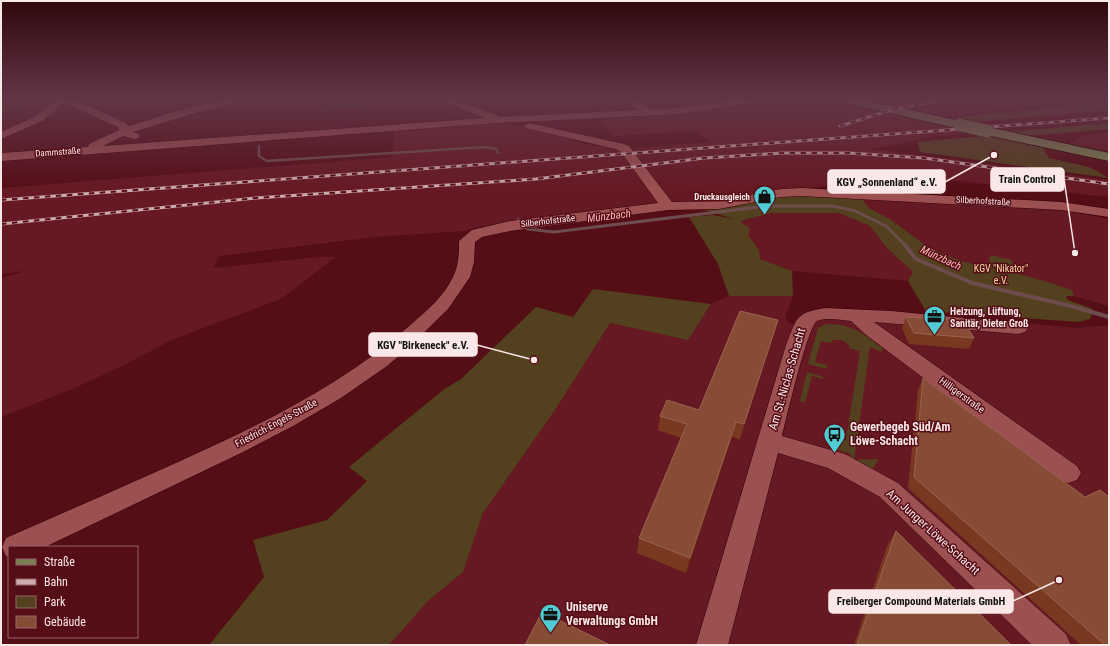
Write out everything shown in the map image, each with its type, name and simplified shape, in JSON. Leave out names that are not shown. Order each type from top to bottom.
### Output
[{"type":"main road","points":[[982,129],[1109,157]]},
{"type":"street","points":[[1,136],[16,129]]},
{"type":"street","points":[[83,151],[131,129]]},
{"type":"street","name":"Dammstraße","points":[[1,157],[375,129]]},
{"type":"street","points":[[543,129],[620,146],[625,149],[668,206]]},
{"type":"street","points":[[125,131],[127,134],[147,141],[153,146]]},
{"type":"street","name":"Silberhofstraße","points":[[477,233],[529,223],[668,206],[719,205],[781,193],[802,192],[1061,206],[1109,213]]},
{"type":"street","name":"Silberhofstraße","points":[[1036,205],[1109,219]]},
{"type":"street","name":"Friedrich-Engels-Straße","points":[[18,546],[194,466],[293,417],[353,380],[403,343],[438,310],[459,282],[466,266],[467,241],[477,233]]},
{"type":"street","name":"Am St.-Niclas-Schacht","points":[[712,645],[796,344],[805,320],[812,316],[825,314],[891,317],[1018,328]]},
{"type":"street","name":"Hilligerstraße","points":[[857,316],[872,330],[1068,473]]},
{"type":"street","name":"Am Junger-Löwe-Schacht","points":[[769,441],[836,461],[889,490],[1055,645]]},
{"type":"shaded area","points":[[416,129],[536,129],[578,137],[574,141],[593,146],[612,145],[621,149],[709,142],[697,131],[613,136],[607,129],[967,129],[985,133],[935,136],[873,149],[1109,180],[1109,197],[948,180],[855,183],[493,224],[464,231],[376,237],[220,256],[213,268],[319,257],[336,257],[281,299],[174,339],[75,388],[1,417],[1,325],[3,324],[1,319],[1,278],[25,271],[1,274],[1,188],[393,157],[394,131]]},
{"type":"shaded area","points":[[1109,132],[1109,153],[1068,145],[1086,135]]},
{"type":"shaded area","points":[[859,195],[1036,205],[1109,219],[1109,306],[1073,296],[1073,291],[1052,283],[962,261],[943,254],[924,244],[890,219],[869,208]]},
{"type":"shaded area","points":[[772,213],[839,213],[870,226],[887,248],[914,272],[908,281],[792,271],[760,259],[759,250],[750,240],[740,221]]},
{"type":"shaded area","points":[[729,296],[793,296],[785,318],[789,323],[796,325],[834,311],[1014,322],[1076,328],[1109,325],[1109,645],[389,645],[428,601],[463,572],[483,513],[557,407],[610,323],[688,340],[711,304]]},
{"type":"green space","points":[[1039,129],[1107,129],[1025,136],[1006,132]]},
{"type":"green space","points":[[995,135],[1041,145],[1049,158],[1089,167],[1109,178],[920,152],[918,142]]},
{"type":"green space","name":"KGV \"Nikator\" e.V.","points":[[781,193],[859,195],[869,208],[890,219],[924,244],[943,254],[989,268],[990,255],[1012,260],[1014,273],[1052,283],[1073,291],[1073,296],[1066,296],[1068,300],[1093,309],[1090,319],[1079,322],[926,311],[908,281],[913,272],[887,248],[870,226],[839,213],[772,213],[740,221],[750,229],[748,235],[759,250],[760,259],[792,271],[793,296],[729,296],[718,264],[689,217],[713,215],[734,219],[691,206]]},
{"type":"green space","points":[[593,289],[711,304],[688,340],[610,323],[557,407],[483,513],[463,572],[428,601],[389,645],[209,645],[264,577],[253,540],[327,520],[367,481],[349,467],[443,390],[461,379],[536,307],[573,317]]},
{"type":"green space","points":[[827,324],[843,326],[864,334],[883,348],[881,352],[870,347],[854,460],[878,459],[872,471],[850,460],[851,454],[836,449],[836,446],[829,443],[833,440],[833,436],[846,440],[860,351],[849,348],[849,345],[842,340],[833,340],[831,343],[821,341],[815,362],[827,365],[826,369],[808,364],[818,328]]},
{"type":"green space","points":[[807,372],[824,377],[823,379],[812,376],[805,403],[800,401]]},
{"type":"building","points":[[740,311],[778,320],[744,424],[736,422],[690,558],[639,538],[687,424],[660,416],[667,400],[699,410]]},
{"type":"building","points":[[906,317],[963,320],[974,338],[914,333]]},
{"type":"building","points":[[923,378],[1085,497],[1100,490],[1109,497],[1109,645],[1105,645],[914,477]]},
{"type":"building","points":[[896,531],[1011,645],[857,645]]},
{"type":"building","points":[[542,612],[610,645],[525,645]]},
{"type":"waterway","name":"Münzbach","points":[[259,146],[259,156],[267,161],[485,147],[496,149],[498,153]]},
{"type":"waterway","name":"Münzbach","points":[[518,219],[527,229],[554,232],[767,206],[833,206],[855,211],[886,226],[905,245]]},
{"type":"waterway","name":"Münzbach","points":[[905,245],[916,259],[972,283],[1071,306],[1109,317]]},
{"type":"railway","points":[[1,200],[958,129]]},
{"type":"railway","points":[[1,224],[256,198],[536,179],[704,158],[783,153],[849,153],[924,158],[1109,184]]},
{"type":"place","name":"KGV „Sonnenland“ e.V.","points":[[994,155]]},
{"type":"place","name":"Druckausgleich","points":[[765,216]]},
{"type":"place","name":"Train Control","points":[[1075,253]]},
{"type":"place","name":"Heizung, Lüftung, Sanitär, Dieter Groß","points":[[934,336]]},
{"type":"place","name":"KGV \"Birkeneck\" e.V.","points":[[534,360]]},
{"type":"place","name":"Gewerbegeb Süd/Am Löwe-Schacht","points":[[834,454]]},
{"type":"place","name":"Freiberger Compound Materials GmbH","points":[[1059,580]]},
{"type":"place","name":"Uniserve Verwaltungs GmbH","points":[[550,634]]}]
